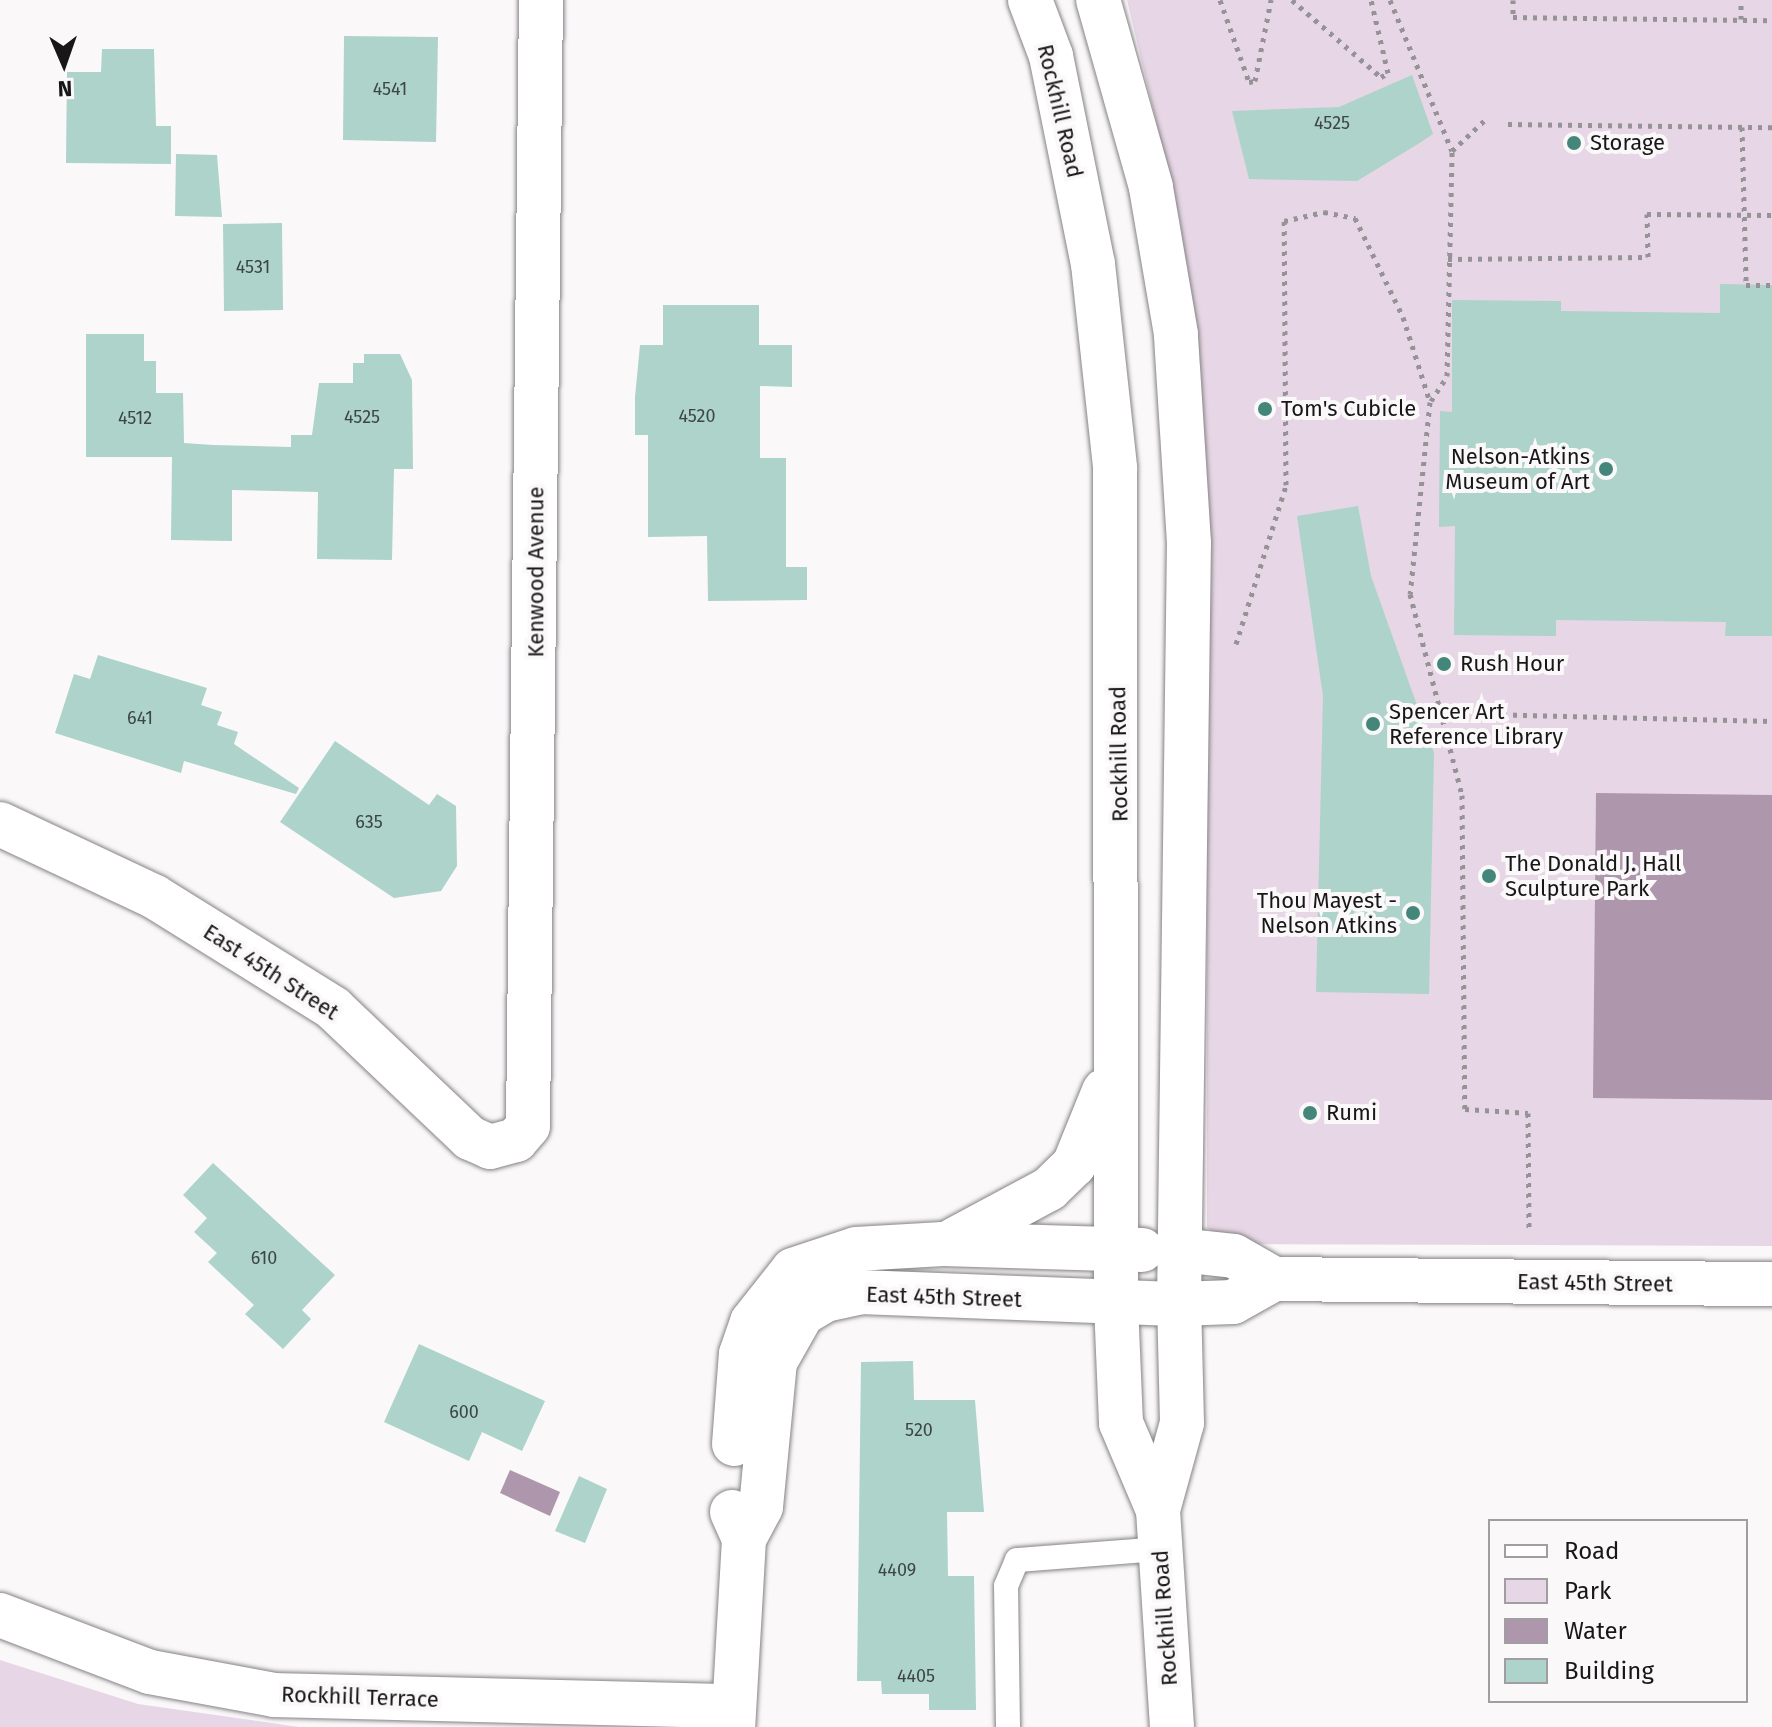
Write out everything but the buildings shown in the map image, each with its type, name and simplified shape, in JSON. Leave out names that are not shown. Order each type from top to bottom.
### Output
[{"type":"main road","name":"Kenwood Avenue","points":[[516,1140],[532,1101],[541,0]]},
{"type":"main road","name":"Rockhill Road","points":[[1030,0],[1051,56],[1093,264],[1115,468],[1115,1250],[1121,1423],[1159,1529],[1172,1727]]},
{"type":"main road","name":"Rockhill Road","points":[[1098,0],[1151,187],[1178,364],[1189,543],[1179,1250],[1182,1423],[1159,1529]]},
{"type":"main road","name":"East 45th Street","points":[[0,824],[155,897],[333,1008],[470,1138],[490,1147],[516,1140]]},
{"type":"main road","points":[[733,1717],[744,1539],[731,1508],[741,1354],[772,1290],[821,1257],[943,1244],[1020,1209],[1074,1165],[1098,1115],[1115,1050]]},
{"type":"main road","name":"East 45th Street","points":[[943,1244],[1179,1250],[1234,1256],[1274,1279],[1772,1284]]},
{"type":"main road","name":"East 45th Street","points":[[744,1539],[761,1507],[770,1383],[785,1336],[802,1314],[862,1292],[1116,1304],[1233,1302],[1274,1279]]},
{"type":"main road","name":"Rockhill Terrace","points":[[0,1615],[150,1672],[274,1695],[733,1717]]},
{"type":"lane","points":[[1008,1727],[1006,1586],[1017,1560],[1032,1554],[1159,1529]]},
{"type":"path","points":[[1220,1],[1249,82],[1255,81],[1271,0]]},
{"type":"path","points":[[1292,0],[1381,77],[1388,73],[1371,0]]},
{"type":"path","points":[[1390,0],[1452,151],[1447,376],[1430,402]]},
{"type":"path","points":[[1513,0],[1513,17],[1772,20]]},
{"type":"path","points":[[1741,0],[1741,19]]},
{"type":"path","points":[[1452,151],[1486,119]]},
{"type":"path","points":[[1508,124],[1772,127]]},
{"type":"path","points":[[1742,127],[1746,285],[1772,285]]},
{"type":"path","points":[[1236,644],[1286,485],[1284,221],[1324,212],[1355,218],[1403,317],[1430,402],[1410,594],[1462,795],[1465,1109],[1528,1113],[1529,1229]]},
{"type":"path","points":[[1448,259],[1648,257],[1647,214],[1772,215]]},
{"type":"path","points":[[1443,713],[1772,721]]},
{"type":"green space","name":"The Donald J. Hall Sculpture Park","points":[[1127,0],[1772,0],[1772,1246],[1234,1244],[1207,1228],[1207,538],[1200,385],[1180,221]]},
{"type":"green space","points":[[0,1660],[138,1704],[299,1727],[0,1727]]},
{"type":"water","points":[[1596,793],[1772,795],[1772,1100],[1593,1098]]},
{"type":"water","points":[[510,1470],[560,1492],[550,1516],[500,1493]]},
{"type":"place","name":"Storage","points":[[1574,143]]},
{"type":"place","name":"Tom's Cubicle","points":[[1265,409]]},
{"type":"place","name":"Nelson-Atkins Museum of Art","points":[[1606,469]]},
{"type":"place","name":"Rush Hour","points":[[1444,664]]},
{"type":"place","name":"Spencer Art Reference Library","points":[[1373,724]]},
{"type":"place","name":"The Donald J. Hall Sculpture Park","points":[[1489,876]]},
{"type":"place","name":"Thou Mayest - Nelson Atkins","points":[[1413,913]]},
{"type":"place","name":"Rumi","points":[[1310,1113]]}]
